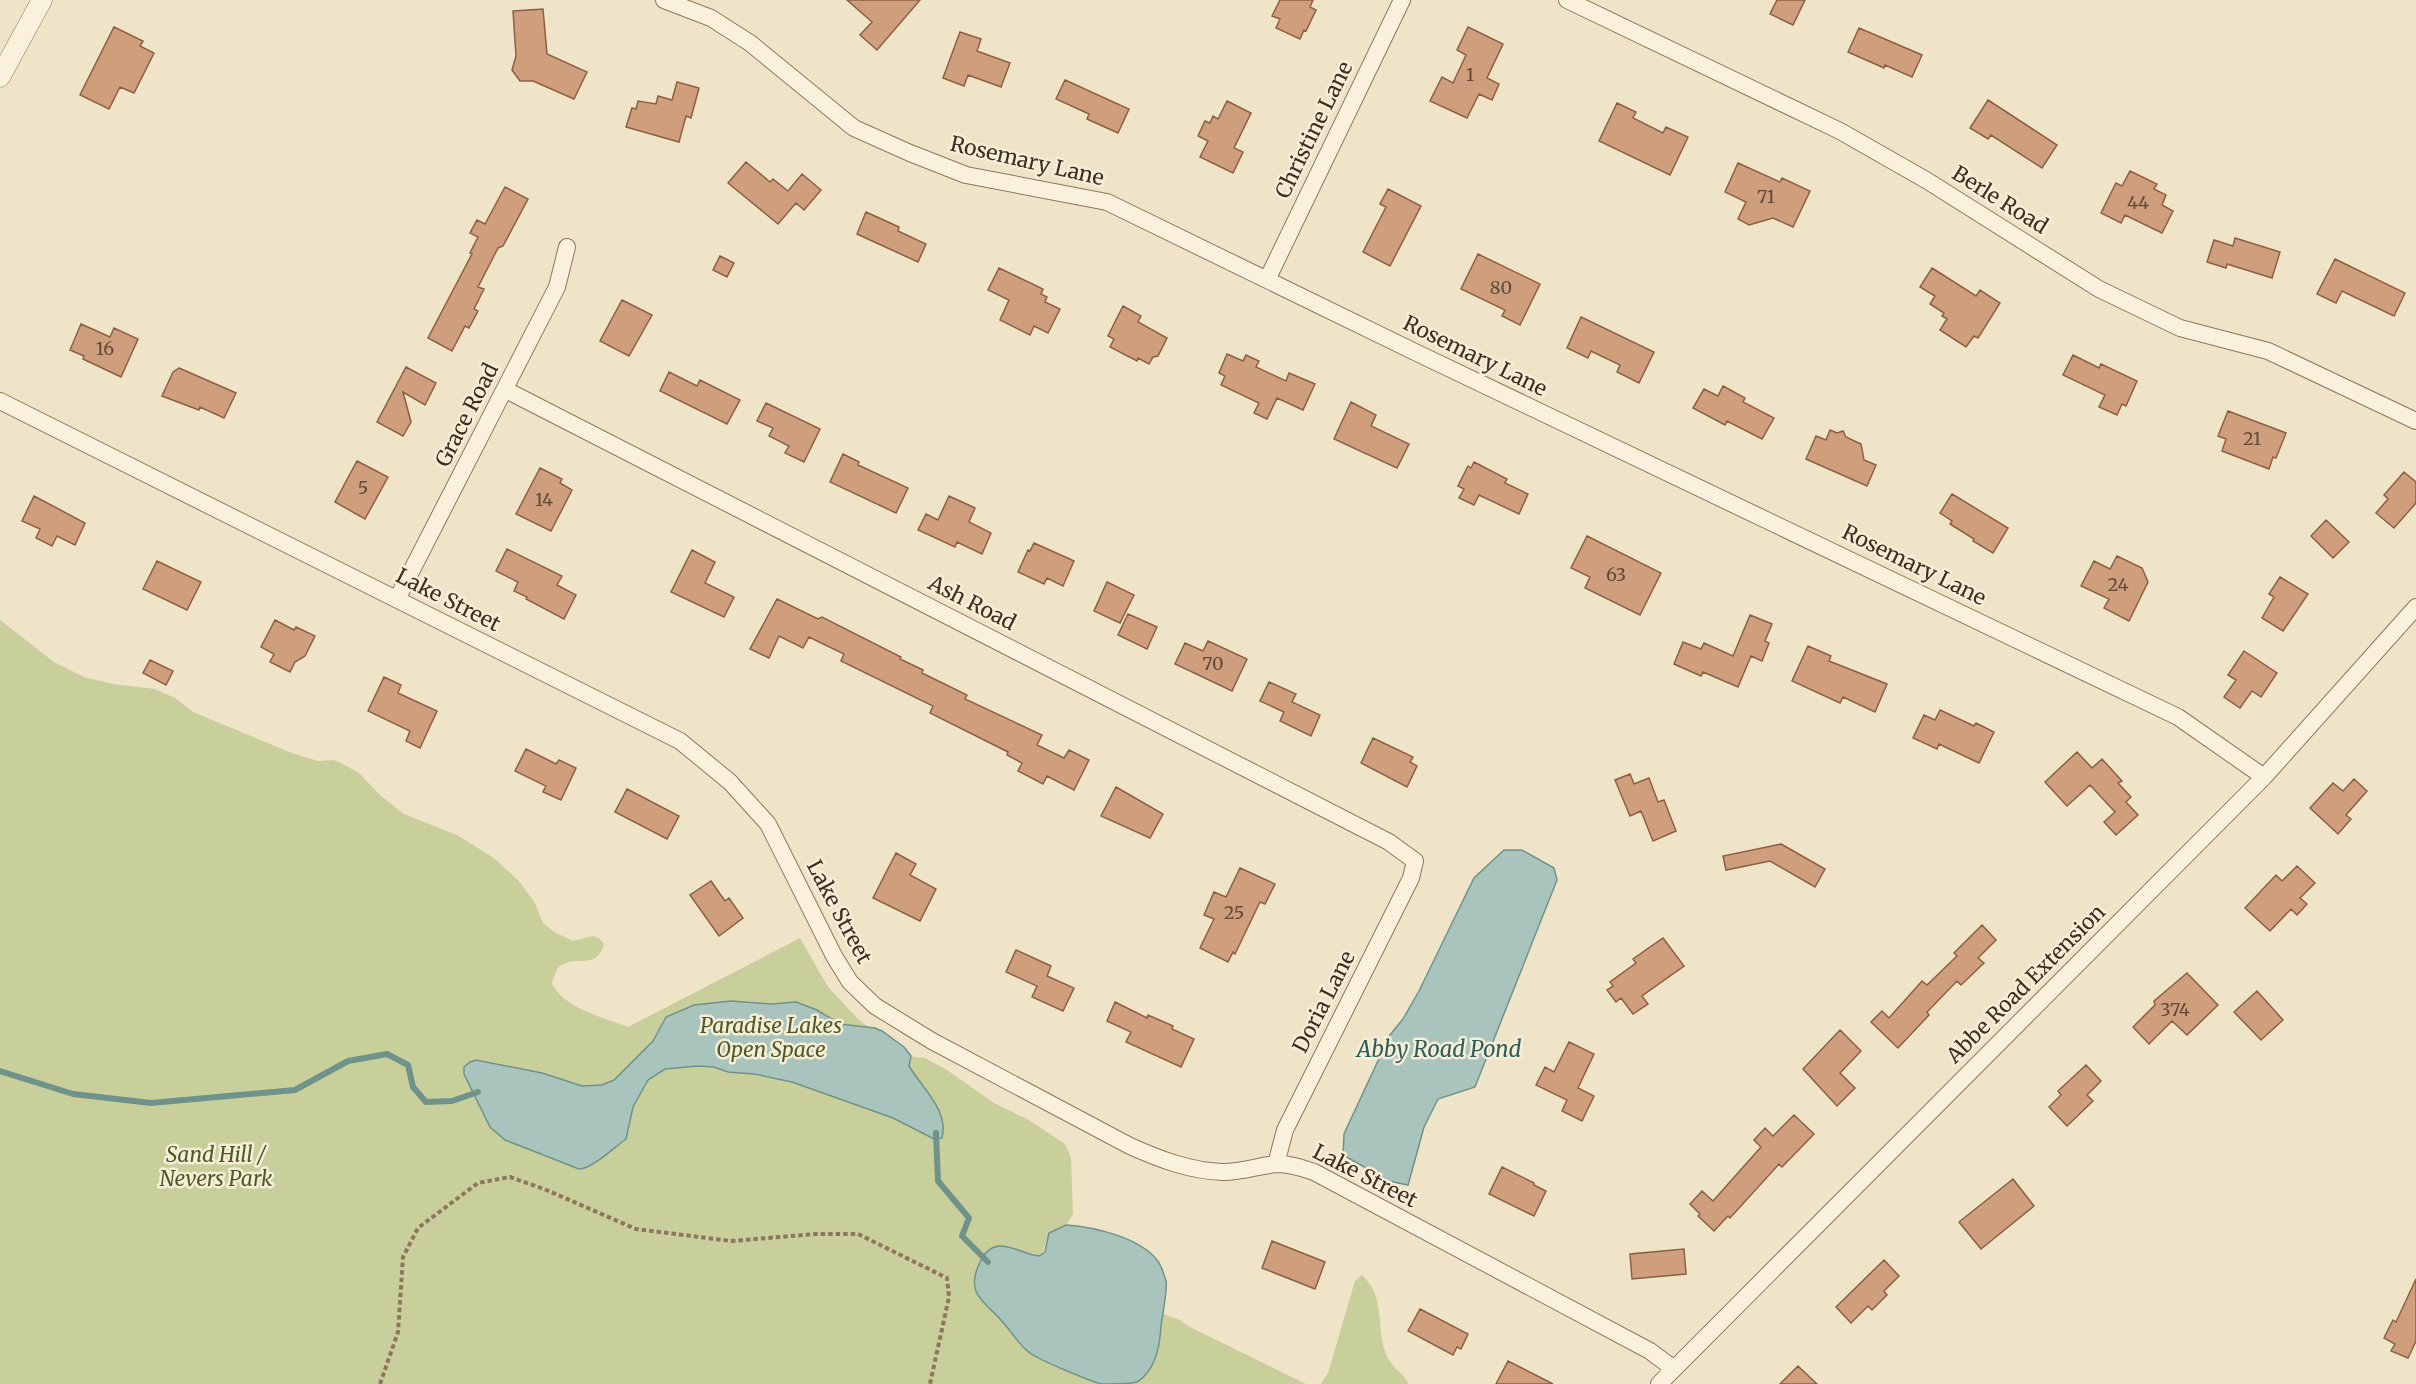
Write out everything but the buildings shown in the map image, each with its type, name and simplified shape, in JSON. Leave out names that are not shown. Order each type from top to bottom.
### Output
[{"type":"street","points":[[0,77],[42,0]]},
{"type":"street","name":"Rosemary Lane","points":[[664,0],[711,18],[750,43],[854,128],[966,175],[1107,202],[2178,717],[2264,777]]},
{"type":"street","name":"Christine Lane","points":[[1267,280],[1402,0]]},
{"type":"street","name":"Berle Road","points":[[1567,0],[1840,131],[1926,180],[2099,289],[2180,328],[2268,351],[2416,421]]},
{"type":"street","name":"Grace Road","points":[[397,599],[557,287],[567,247]]},
{"type":"street","name":"Ash Road","points":[[506,390],[1379,836],[1415,861]]},
{"type":"street","name":"Lake Street","points":[[0,401],[680,741],[730,782],[768,824],[834,956],[850,982],[875,1006],[932,1041],[1130,1146],[1163,1161],[1221,1172],[1247,1171],[1276,1164],[1295,1165],[1314,1173],[1650,1351],[1674,1369]]},
{"type":"street","name":"Abbe Road Extension","points":[[1659,1384],[2264,777],[2416,607]]},
{"type":"street","name":"Doria Lane","points":[[1276,1164],[1285,1130],[1411,878],[1415,861]]},
{"type":"path","points":[[380,1384],[398,1332],[403,1257],[418,1228],[478,1183],[510,1178],[544,1189],[636,1229],[731,1241],[816,1234],[858,1234],[947,1278],[949,1297],[930,1384]]},
{"type":"green space","name":"Sand Hill / Nevers Park","points":[[0,620],[54,662],[84,677],[113,684],[155,689],[175,698],[193,712],[292,753],[318,761],[339,762],[359,773],[381,796],[404,814],[457,835],[494,858],[518,880],[535,903],[543,923],[554,932],[573,941],[593,936],[599,938],[604,944],[601,952],[591,960],[573,961],[560,966],[552,983],[565,999],[597,1016],[628,1027],[800,938],[828,987],[859,1020],[889,1042],[914,1057],[925,1058],[947,1070],[994,1103],[1027,1119],[1065,1144],[1071,1157],[1073,1214],[1066,1225],[1056,1229],[1047,1239],[1042,1255],[1178,1319],[1306,1384],[0,1384]]},
{"type":"green space","points":[[1362,1275],[1370,1284],[1378,1303],[1386,1354],[1409,1384],[1321,1384],[1328,1373],[1355,1281]]},
{"type":"water","name":"Abby Road Pond","points":[[1504,850],[1522,850],[1554,868],[1557,880],[1475,1087],[1438,1099],[1424,1127],[1408,1185],[1389,1181],[1343,1155],[1344,1134],[1390,1035],[1403,1019],[1419,991],[1474,878]]},
{"type":"water","points":[[731,1001],[772,1004],[796,1002],[817,1010],[840,1024],[875,1028],[882,1031],[904,1047],[911,1056],[909,1066],[933,1100],[942,1118],[942,1138],[934,1139],[893,1118],[792,1082],[698,1066],[665,1069],[648,1080],[633,1107],[626,1139],[596,1162],[579,1169],[505,1140],[490,1127],[464,1074],[464,1067],[476,1060],[542,1073],[582,1086],[602,1085],[614,1080],[653,1041],[666,1017],[694,1005]]},
{"type":"water","points":[[1066,1225],[1090,1228],[1128,1239],[1149,1252],[1162,1268],[1166,1289],[1158,1349],[1148,1371],[1137,1382],[1101,1384],[1030,1353],[976,1291],[975,1274],[986,1253],[1000,1246],[1039,1256],[1045,1252],[1049,1233]]},
{"type":"waterway","points":[[0,1071],[73,1094],[151,1103],[295,1090],[348,1061],[387,1054],[408,1065],[413,1087],[426,1102],[452,1101],[478,1092]]},
{"type":"waterway","points":[[936,1133],[938,1181],[969,1218],[962,1236],[988,1262]]},
{"type":"park label","name":"Paradise Lakes Open Space","points":[[771,1038]]}]
